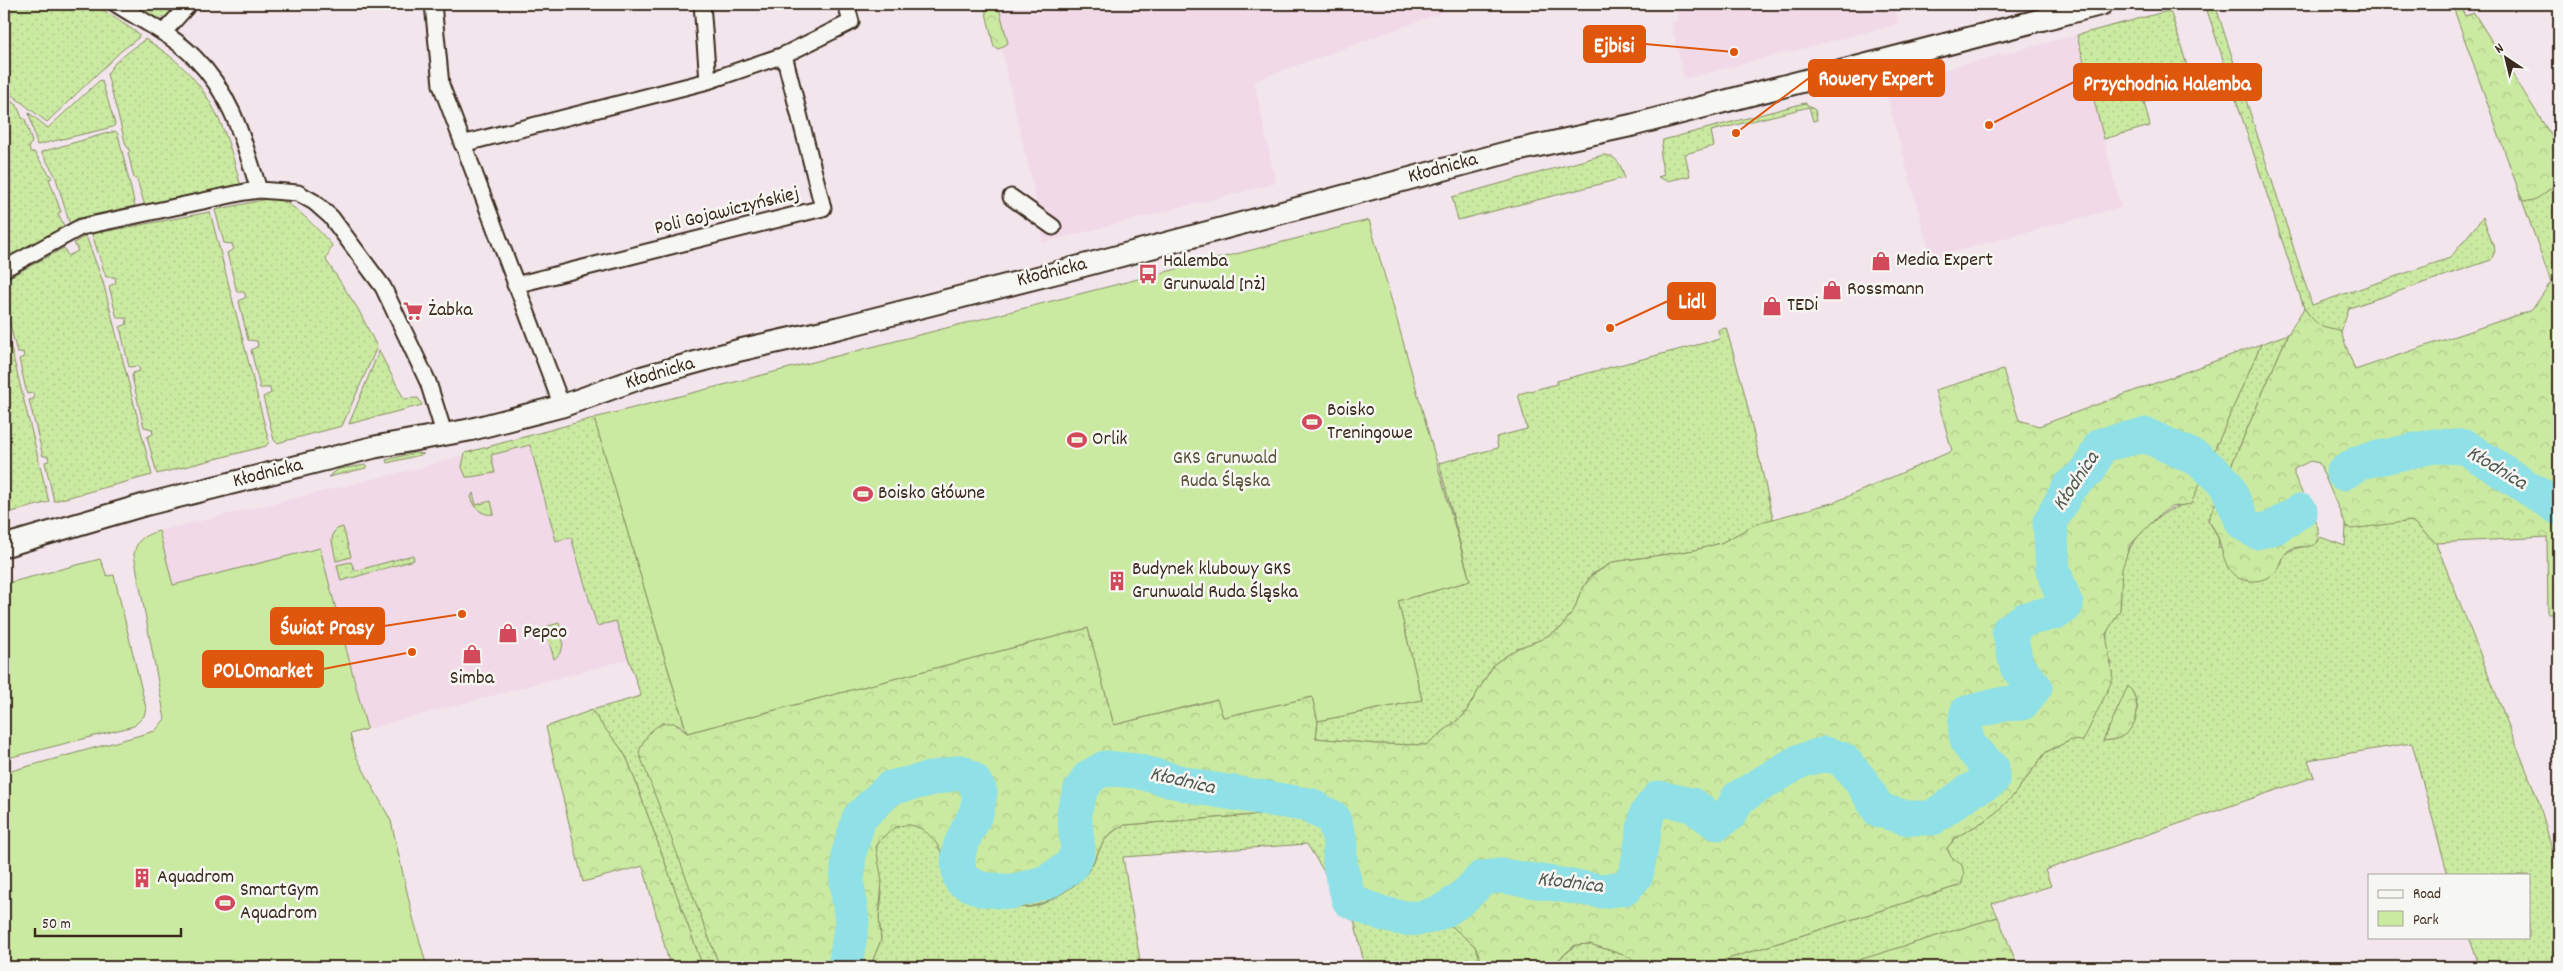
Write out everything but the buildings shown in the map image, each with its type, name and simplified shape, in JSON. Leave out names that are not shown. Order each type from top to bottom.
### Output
[{"type":"street","points":[[116,4],[163,34],[194,57],[224,93],[238,124],[259,190]]},
{"type":"street","points":[[163,34],[189,4]]},
{"type":"street","points":[[433,4],[441,85],[562,406]]},
{"type":"street","points":[[702,4],[708,80]]},
{"type":"street","points":[[462,144],[708,80],[784,55],[851,22],[846,4]]},
{"type":"street","name":"Kłodnicka","points":[[4,546],[144,505],[375,446],[469,430],[562,406],[643,377],[740,350],[838,328],[1063,271],[1509,152],[1633,125],[2102,4]]},
{"type":"street","name":"Poli Gojawiczyńskiej","points":[[516,286],[823,208],[784,55]]},
{"type":"street","points":[[4,269],[81,227],[259,190],[298,193],[314,202],[331,217],[383,287],[428,382],[444,433]]},
{"type":"street","points":[[1011,197],[1053,227]]},
{"type":"shaded area","points":[[991,4],[1466,4],[1254,81],[1276,183],[1042,243],[1042,227]]},
{"type":"shaded area","points":[[1675,4],[1894,4],[1898,24],[1684,79],[1671,22],[1679,20]]},
{"type":"shaded area","points":[[2077,35],[2121,207],[1931,258],[1884,85]]},
{"type":"shaded area","points":[[528,436],[556,541],[571,537],[596,626],[616,620],[629,659],[367,729],[320,548],[173,586],[159,531],[423,467]]},
{"type":"green space","points":[[4,4],[94,4],[139,34],[138,38],[121,51],[47,122],[4,89]]},
{"type":"green space","points":[[129,4],[181,4],[170,15],[157,19]]},
{"type":"green space","points":[[984,4],[998,4],[1008,43],[999,49],[994,47]]},
{"type":"green space","points":[[2205,4],[2215,4],[2312,305],[2450,258],[2483,217],[2495,251],[2491,260],[2349,308],[2341,332],[2315,324],[2304,308]]},
{"type":"green space","points":[[2452,4],[2460,4],[2465,16],[2474,13],[2559,148],[2559,184],[2533,200],[2522,200]]},
{"type":"green space","points":[[2170,12],[2173,19],[2192,87],[2144,102],[2150,126],[2104,139],[2077,35]]},
{"type":"green space","points":[[145,39],[184,68],[210,102],[220,120],[228,141],[241,187],[145,206],[137,180],[134,178],[128,153],[130,151],[126,145],[107,74],[116,62]]},
{"type":"green space","points":[[100,80],[102,81],[115,124],[113,127],[37,145],[29,113],[48,128]]},
{"type":"green space","points":[[4,97],[17,105],[22,118],[25,119],[32,142],[29,146],[30,152],[34,152],[52,178],[49,179],[61,212],[58,213],[65,228],[4,261]]},
{"type":"green space","points":[[1805,103],[1815,110],[1817,120],[1813,121],[1809,107],[1711,131],[1714,146],[1685,154],[1690,176],[1667,181],[1658,177],[1664,175],[1660,156],[1663,140]]},
{"type":"green space","points":[[115,131],[118,134],[135,206],[88,216],[70,225],[55,175],[41,152]]},
{"type":"green space","points":[[1608,155],[1618,162],[1624,178],[1458,220],[1452,197]]},
{"type":"green space","points":[[2559,184],[2559,278],[2551,282],[2522,200],[2527,201],[2537,198]]},
{"type":"green space","points":[[272,198],[288,204],[296,210],[313,224],[332,245],[326,260],[358,309],[377,347],[342,426],[277,443],[274,440],[263,397],[271,393],[270,388],[260,388],[251,350],[258,346],[257,341],[248,340],[239,301],[246,297],[244,292],[237,292],[227,253],[234,249],[232,244],[224,243],[215,210]]},
{"type":"green space","points":[[210,212],[269,442],[266,446],[157,474],[147,437],[153,434],[152,429],[144,427],[132,377],[133,373],[140,371],[138,366],[129,367],[120,327],[127,324],[126,318],[117,318],[109,286],[116,283],[115,277],[106,277],[92,234]]},
{"type":"green space","name":"GKS Grunwald Ruda Śląska","points":[[1369,220],[1470,581],[1398,601],[1422,700],[1318,721],[1312,697],[1223,717],[1217,699],[1114,725],[1088,628],[687,733],[594,418]]},
{"type":"green space","points":[[86,236],[103,282],[152,475],[54,501],[45,462],[49,461],[48,456],[43,456],[29,400],[34,399],[33,393],[27,394],[19,359],[24,357],[23,352],[17,353],[4,300],[4,280],[64,248],[68,256],[78,251],[74,243]]},
{"type":"green space","points":[[2559,278],[2559,614],[2548,614],[2547,537],[2436,543],[2412,521],[2351,529],[2346,526],[2319,463],[2310,461],[2294,469],[2294,475],[2318,528],[2318,542],[2311,546],[2296,547],[2289,550],[2284,555],[2275,573],[2265,579],[2256,581],[2244,580],[2232,573],[2225,560],[2217,535],[2208,520],[2288,334],[2304,308],[2319,324],[2340,330],[2355,370],[2532,310],[2551,282]]},
{"type":"green space","points":[[4,320],[49,502],[4,514]]},
{"type":"green space","points":[[1726,328],[1743,387],[1773,519],[1758,523],[1721,543],[1695,550],[1613,562],[1591,575],[1580,593],[1575,608],[1561,628],[1540,640],[1518,648],[1494,664],[1464,715],[1426,745],[1376,744],[1316,738],[1318,721],[1422,700],[1398,601],[1470,581],[1439,463],[1498,448],[1496,437],[1527,429],[1518,394],[1557,384],[1557,381],[1720,339],[1718,330]]},
{"type":"green space","points":[[2288,334],[2208,520],[2218,537],[2219,548],[2281,564],[2283,558],[2291,550],[2318,542],[2320,537],[2345,546],[2346,526],[2361,528],[2366,525],[2412,521],[2436,543],[2539,802],[2559,875],[2559,967],[2480,967],[2469,938],[2530,938],[2530,874],[2448,874],[2412,743],[2308,760],[2314,777],[2045,870],[2051,886],[1992,904],[1998,917],[1860,960],[1872,967],[1702,967],[1961,885],[1947,848],[1955,838],[1991,817],[2012,797],[2046,752],[2071,740],[2112,665],[2106,638],[2109,627],[2120,609],[2120,576],[2124,559],[2130,548],[2147,527],[2168,511],[2191,503],[2261,344]],"holes":[[[2128,687],[2136,699],[2137,714],[2131,728],[2119,738],[2103,741]]]},
{"type":"green space","points":[[2261,344],[2191,504],[2171,507],[2158,516],[2130,545],[2122,569],[2120,610],[2106,634],[2113,679],[2083,741],[2071,740],[2046,752],[2012,797],[1991,817],[1955,838],[1947,848],[1951,857],[1962,865],[1964,875],[1961,885],[1702,967],[1638,967],[1630,957],[1590,944],[1575,945],[1550,967],[1484,967],[1475,946],[1448,923],[1401,931],[1354,920],[1344,908],[1337,893],[1325,826],[1304,811],[1125,825],[1106,838],[1088,872],[1069,889],[1057,897],[1034,906],[1013,908],[975,901],[966,897],[954,884],[940,850],[929,834],[913,826],[904,825],[889,832],[876,847],[882,881],[879,917],[881,940],[870,967],[720,967],[639,753],[647,736],[661,724],[674,723],[687,733],[1088,628],[1114,725],[1218,699],[1223,717],[1312,697],[1318,721],[1316,738],[1376,744],[1426,745],[1464,715],[1494,664],[1518,648],[1540,640],[1561,628],[1575,608],[1580,593],[1591,576],[1613,562],[1695,550],[1721,543],[1758,523],[1835,502],[1952,451],[1935,390],[2003,370],[2019,420],[2039,426]]},
{"type":"green space","points":[[379,351],[404,399],[418,398],[422,405],[349,424]]},
{"type":"green space","points":[[594,418],[687,733],[680,725],[662,723],[650,732],[640,753],[720,967],[703,967],[628,761],[620,747],[592,710],[641,696],[616,621],[597,626],[571,537],[556,541],[530,445],[491,455],[495,473],[466,477],[462,467],[465,453]]},
{"type":"green space","points":[[414,453],[424,454],[387,463],[386,460]]},
{"type":"green space","points":[[366,465],[366,468],[328,477],[339,469]]},
{"type":"green space","points":[[473,493],[476,505],[491,501],[494,514],[485,514],[474,505],[471,497]]},
{"type":"green space","points":[[343,527],[351,557],[336,561],[332,541],[333,533]]},
{"type":"green space","points":[[159,531],[173,585],[320,548],[367,729],[350,734],[356,756],[391,821],[412,914],[427,967],[4,967],[4,773],[155,731],[165,719],[134,555],[137,545],[142,538]]},
{"type":"green space","points":[[413,555],[414,560],[341,581],[337,565],[351,562],[355,571]]},
{"type":"green space","points":[[100,559],[107,576],[114,575],[146,708],[144,716],[134,726],[4,759],[4,584]]},
{"type":"green space","points":[[559,623],[563,642],[561,651],[554,659],[545,627]]},
{"type":"green space","points":[[2128,686],[2137,707],[2135,721],[2126,734],[2113,740],[2103,741]]},
{"type":"green space","points":[[592,710],[620,747],[628,761],[703,967],[647,967],[669,962],[643,866],[583,882],[546,727]]},
{"type":"green space","points":[[1304,811],[1325,826],[1337,893],[1307,844],[1123,857],[1141,967],[870,967],[881,940],[879,917],[882,894],[876,847],[882,838],[897,827],[913,825],[929,834],[940,850],[954,884],[965,896],[995,905],[1031,907],[1046,902],[1073,885],[1088,871],[1107,837],[1125,825]]},
{"type":"green space","points":[[1998,917],[2018,967],[1872,967],[1859,960]]},
{"type":"green space","points":[[1354,920],[1401,931],[1448,923],[1475,946],[1484,967],[1365,967]]},
{"type":"green space","points":[[1590,944],[1630,957],[1638,967],[1550,967],[1576,945]]},
{"type":"waterway","name":"Kłodnica","points":[[845,967],[852,922],[847,883],[849,853],[859,818],[890,788],[961,772],[972,779],[980,792],[976,813],[960,846],[959,870],[961,880],[981,889],[1012,892],[1047,882],[1071,866],[1078,851],[1074,812],[1080,792],[1089,777],[1105,768],[1136,771],[1202,788],[1309,805],[1333,818],[1340,840],[1340,865],[1349,900],[1387,915],[1404,918],[1420,918],[1436,914],[1451,906],[1482,878],[1502,876],[1601,891],[1625,888],[1636,875],[1647,813],[1659,798],[1692,805],[1717,823],[1730,814],[1738,798],[1800,761],[1825,754],[1842,759],[1861,781],[1879,810],[1908,818],[1932,818],[1968,792],[1992,780],[1992,768],[1969,745],[1965,731],[1967,713],[2004,704],[2022,703],[2035,687],[2017,667],[2009,630],[2026,619],[2057,612],[2066,605],[2053,570],[2050,522],[2070,486],[2089,470],[2101,445],[2145,435],[2200,460],[2226,483],[2243,523],[2257,532],[2275,527],[2300,511]]},
{"type":"waterway","name":"Kłodnica","points":[[2343,473],[2360,462],[2434,446],[2465,447],[2559,508]]},
{"type":"place","name":"Ejbisi","points":[[1734,52]]},
{"type":"place","name":"Przychodnia Halemba","points":[[1989,125]]},
{"type":"place","name":"Rowery Expert","points":[[1736,133]]},
{"type":"place","name":"Media Expert","points":[[1881,261]]},
{"type":"place","name":"Halemba Grunwald [nż]","points":[[1148,274]]},
{"type":"place","name":"Rossmann","points":[[1832,290]]},
{"type":"place","name":"TEDi","points":[[1772,306]]},
{"type":"place","name":"Żabka","points":[[413,311]]},
{"type":"place","name":"Lidl","points":[[1610,328]]},
{"type":"place","name":"Boisko Treningowe","points":[[1312,422]]},
{"type":"place","name":"Orlik","points":[[1077,440]]},
{"type":"place","name":"Boisko Główne","points":[[863,494]]},
{"type":"place","name":"Budynek klubowy GKS Grunwald Ruda Śląska","points":[[1117,581]]},
{"type":"place","name":"Świat Prasy","points":[[462,614]]},
{"type":"place","name":"Pepco","points":[[508,633]]},
{"type":"place","name":"POLOmarket","points":[[412,652]]},
{"type":"place","name":"Simba","points":[[472,654]]},
{"type":"place","name":"Aquadrom","points":[[142,878]]},
{"type":"place","name":"SmartGym Aquadrom","points":[[225,903]]}]
